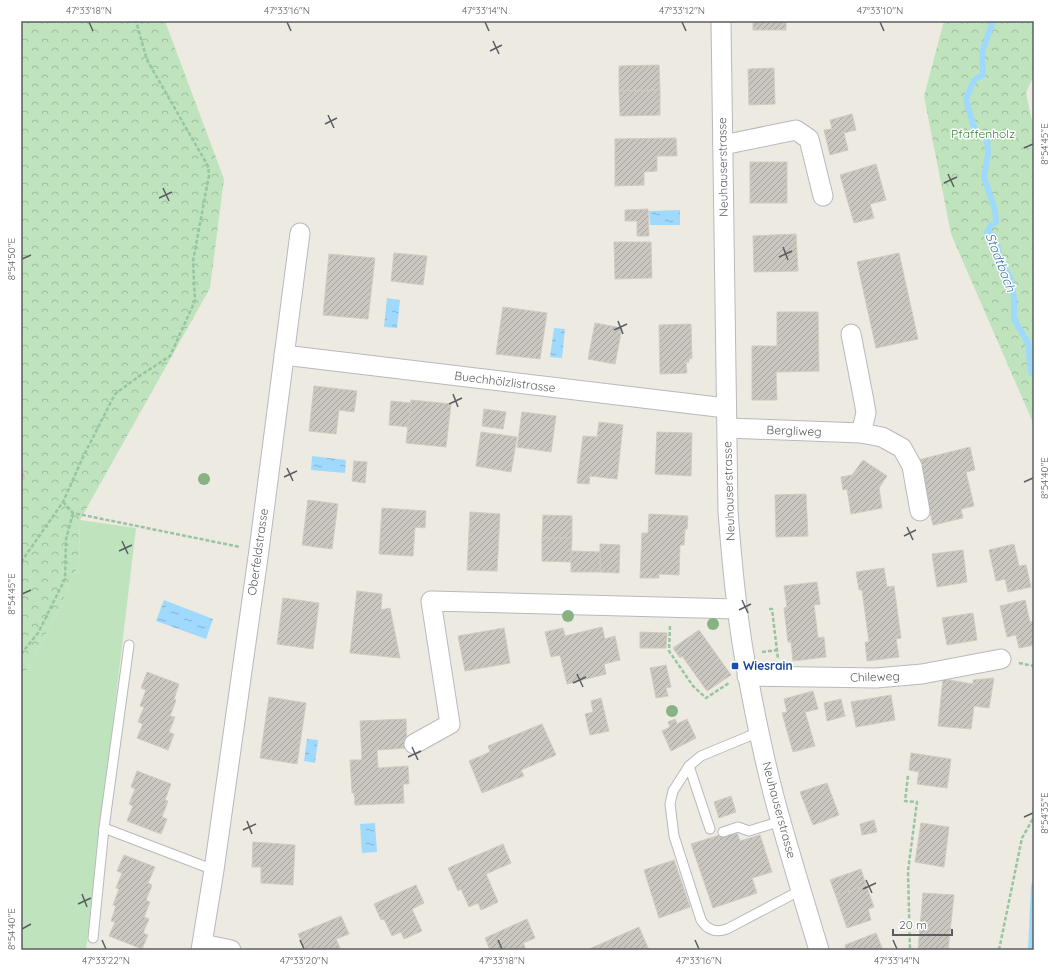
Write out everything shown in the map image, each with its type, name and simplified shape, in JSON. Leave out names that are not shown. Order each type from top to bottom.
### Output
[{"type":"street","name":"Neuhauserstrasse","points":[[721,21],[728,511],[737,609],[747,676],[759,732],[781,821],[819,950]]},
{"type":"street","points":[[722,145],[796,130],[809,139],[823,196]]},
{"type":"street","name":"Oberfeldstrasse","points":[[202,947],[259,550],[300,234]]},
{"type":"street","points":[[851,334],[866,413],[860,433]]},
{"type":"street","name":"Buechhölzlistrasse","points":[[284,355],[726,408]]},
{"type":"street","name":"Bergliweg","points":[[727,428],[860,433],[882,437],[902,448],[912,466],[920,511]]},
{"type":"street","points":[[414,744],[450,724],[431,601],[737,609]]},
{"type":"street","name":"Chileweg","points":[[747,676],[876,678],[922,674],[1001,659]]},
{"type":"street","points":[[202,947],[231,950]]},
{"type":"lane","points":[[93,938],[104,828],[129,645]]},
{"type":"lane","points":[[759,732],[702,756],[689,766],[673,791],[670,804],[674,836],[701,920],[709,929],[715,931],[727,929],[801,890]]},
{"type":"lane","points":[[689,766],[710,829]]},
{"type":"lane","points":[[723,832],[738,827],[749,831],[781,821]]},
{"type":"lane","points":[[104,828],[214,870]]},
{"type":"path","points":[[21,562],[63,502],[83,456],[115,394],[170,356],[195,302],[192,261],[209,175],[208,166],[147,60],[136,21]]},
{"type":"path","points":[[63,502],[73,513],[259,550]]},
{"type":"path","points":[[21,654],[38,633],[65,579],[66,539],[73,513]]},
{"type":"path","points":[[671,608],[669,651],[693,686],[706,698],[731,682],[747,676]]},
{"type":"path","points":[[769,609],[772,609],[778,650],[779,677]]},
{"type":"path","points":[[908,776],[905,801],[917,802],[908,871],[910,950]]},
{"type":"path","points":[[999,950],[1022,838],[1034,818]]},
{"type":"green space","points":[[21,21],[165,21],[224,179],[210,288],[80,520],[79,564],[58,612],[21,681]]},
{"type":"green space","name":"Pfaffenholz","points":[[944,21],[1034,21],[1034,75],[1026,93],[1034,130],[1034,425],[951,234],[924,96]]},
{"type":"green space","points":[[80,520],[136,528],[86,950],[21,950],[21,681],[58,612],[79,564]]},
{"type":"water","points":[[680,210],[680,225],[650,225],[649,211]]},
{"type":"water","points":[[387,298],[400,300],[397,328],[384,327]]},
{"type":"water","points":[[554,328],[565,329],[562,358],[550,357]]},
{"type":"water","points":[[312,456],[346,460],[345,473],[311,470]]},
{"type":"water","points":[[164,600],[213,619],[206,639],[156,621]]},
{"type":"water","points":[[307,739],[318,740],[315,763],[304,761]]},
{"type":"water","points":[[375,823],[377,852],[362,853],[360,824]]},
{"type":"building","points":[[753,21],[786,21],[786,30],[753,30]]},
{"type":"building","points":[[659,65],[660,90],[619,91],[619,66]]},
{"type":"building","points":[[774,68],[775,104],[749,105],[748,69]]},
{"type":"building","points":[[660,90],[660,115],[620,116],[619,91]]},
{"type":"building","points":[[852,114],[856,130],[844,133],[848,150],[830,155],[824,130],[832,129],[830,120]]},
{"type":"building","points":[[676,138],[677,156],[657,156],[657,171],[644,172],[644,185],[615,186],[615,139]]},
{"type":"building","points":[[750,162],[787,162],[787,203],[750,203]]},
{"type":"building","points":[[876,164],[886,200],[870,204],[874,218],[854,223],[840,175]]},
{"type":"building","points":[[648,209],[649,236],[637,236],[637,221],[625,221],[625,210]]},
{"type":"building","points":[[796,234],[798,271],[754,272],[753,236]]},
{"type":"building","points":[[614,242],[651,242],[652,278],[615,279]]},
{"type":"building","points":[[394,253],[427,256],[423,285],[391,281]]},
{"type":"building","points":[[899,253],[918,339],[876,348],[857,262]]},
{"type":"building","points":[[329,254],[375,258],[368,319],[323,315]]},
{"type":"building","points":[[503,307],[547,313],[540,359],[496,354]]},
{"type":"building","points":[[777,312],[818,312],[819,371],[776,372],[777,400],[752,400],[752,346],[777,346]]},
{"type":"building","points":[[595,323],[622,328],[615,364],[588,359]]},
{"type":"building","points":[[691,324],[692,358],[689,359],[689,362],[686,362],[687,373],[660,374],[659,325]]},
{"type":"building","points":[[314,386],[357,391],[354,412],[339,410],[336,434],[309,431]]},
{"type":"building","points":[[411,400],[451,404],[446,447],[406,443]]},
{"type":"building","points":[[391,401],[411,403],[408,427],[389,425]]},
{"type":"building","points":[[484,409],[506,412],[503,429],[482,426]]},
{"type":"building","points":[[522,412],[556,416],[551,452],[517,447]]},
{"type":"building","points":[[599,422],[623,425],[617,479],[590,476],[589,484],[577,483],[583,436],[597,437]]},
{"type":"building","points":[[481,432],[517,437],[511,472],[476,466]]},
{"type":"building","points":[[657,432],[692,433],[691,476],[655,474]]},
{"type":"building","points":[[970,447],[975,470],[966,472],[974,506],[961,509],[963,518],[933,525],[918,460]]},
{"type":"building","points":[[21,460],[25,479],[21,480]]},
{"type":"building","points":[[863,460],[887,476],[879,488],[882,508],[851,514],[847,489],[843,490],[841,477],[852,475]]},
{"type":"building","points":[[354,461],[367,462],[365,483],[352,481]]},
{"type":"building","points":[[806,494],[808,536],[776,537],[775,495]]},
{"type":"building","points":[[308,500],[338,504],[332,549],[302,545]]},
{"type":"building","points":[[382,508],[426,511],[425,528],[415,527],[413,556],[379,554]]},
{"type":"building","points":[[470,512],[500,514],[497,571],[467,570]]},
{"type":"building","points":[[649,514],[688,516],[684,545],[680,545],[679,575],[659,574],[659,578],[640,578],[642,533],[648,533]]},
{"type":"building","points":[[543,515],[572,516],[572,538],[542,538]]},
{"type":"building","points":[[542,538],[572,538],[571,562],[542,561]]},
{"type":"building","points":[[600,544],[620,545],[619,573],[600,572]]},
{"type":"building","points":[[1014,544],[1019,566],[1026,565],[1031,587],[1008,592],[1005,579],[996,581],[989,550]]},
{"type":"building","points":[[963,550],[967,582],[937,587],[932,554]]},
{"type":"building","points":[[571,551],[600,552],[600,572],[571,572]]},
{"type":"building","points":[[884,568],[887,587],[894,586],[901,638],[896,639],[899,657],[867,661],[865,642],[869,642],[862,590],[859,590],[856,572]]},
{"type":"building","points":[[817,582],[820,604],[814,605],[818,638],[824,637],[826,657],[793,661],[791,642],[788,642],[784,608],[787,607],[784,586]]},
{"type":"building","points":[[357,591],[382,594],[381,610],[390,608],[400,658],[350,653]]},
{"type":"building","points":[[283,598],[319,603],[313,649],[277,644]]},
{"type":"building","points":[[1025,600],[1030,622],[1034,622],[1034,645],[1019,648],[1016,635],[1007,637],[1000,606]]},
{"type":"building","points":[[973,613],[977,640],[947,645],[942,618]]},
{"type":"building","points":[[602,627],[605,639],[615,636],[620,660],[604,664],[606,674],[567,684],[560,655],[551,657],[545,632],[563,628],[565,636]]},
{"type":"building","points":[[504,628],[510,663],[465,671],[458,636]]},
{"type":"building","points":[[699,630],[731,675],[707,691],[682,656],[680,658],[673,648]]},
{"type":"building","points":[[640,632],[667,633],[666,648],[640,648]]},
{"type":"building","points":[[666,665],[671,687],[666,688],[668,696],[656,698],[650,668]]},
{"type":"building","points":[[147,672],[179,684],[174,699],[176,700],[170,716],[175,717],[169,732],[174,734],[168,750],[137,738],[143,724],[138,722],[144,707],[140,706],[146,690],[141,688]]},
{"type":"building","points":[[994,678],[989,708],[974,706],[971,729],[938,726],[943,679],[973,684],[973,680]]},
{"type":"building","points":[[813,691],[818,709],[805,712],[815,746],[793,752],[782,713],[787,712],[784,699]]},
{"type":"building","points":[[891,695],[895,720],[856,727],[851,702]]},
{"type":"building","points":[[269,697],[306,703],[297,764],[260,758]]},
{"type":"building","points":[[601,698],[609,731],[590,735],[585,714],[593,712],[591,701]]},
{"type":"building","points":[[841,699],[845,716],[827,721],[824,703]]},
{"type":"building","points":[[406,719],[407,748],[377,750],[378,768],[408,766],[409,784],[403,784],[404,803],[355,805],[354,793],[352,793],[350,760],[362,760],[360,721]]},
{"type":"building","points":[[675,719],[677,724],[687,719],[696,738],[671,751],[662,731],[670,727],[668,722]]},
{"type":"building","points":[[542,724],[556,755],[521,770],[524,776],[482,793],[469,761],[490,752],[488,746]]},
{"type":"building","points":[[911,753],[951,759],[947,788],[917,784],[919,772],[909,770]]},
{"type":"building","points":[[137,771],[171,784],[165,800],[168,801],[162,817],[167,819],[161,834],[127,821],[133,806],[129,804],[135,789],[131,787]]},
{"type":"building","points":[[827,783],[839,815],[813,825],[800,792]]},
{"type":"building","points":[[731,796],[736,812],[719,818],[714,802]]},
{"type":"building","points":[[874,820],[877,832],[862,835],[860,824]]},
{"type":"building","points":[[921,823],[949,827],[944,867],[915,862]]},
{"type":"building","points":[[736,830],[740,841],[760,835],[772,872],[752,878],[757,893],[713,908],[691,844]]},
{"type":"building","points":[[253,842],[295,845],[293,885],[261,883],[261,867],[252,867]]},
{"type":"building","points":[[503,844],[511,863],[486,874],[498,902],[481,910],[478,903],[469,907],[461,889],[458,891],[448,868]]},
{"type":"building","points":[[124,855],[155,867],[148,883],[152,885],[146,900],[150,902],[144,917],[149,919],[143,933],[148,935],[142,949],[109,936],[115,922],[111,921],[116,906],[113,905],[119,889],[116,888],[122,873],[117,871]]},
{"type":"building","points":[[674,860],[690,907],[659,918],[644,870]]},
{"type":"building","points":[[861,869],[866,885],[836,896],[830,880]]},
{"type":"building","points":[[416,885],[424,903],[412,909],[422,931],[404,939],[401,932],[392,936],[384,919],[381,920],[374,904]]},
{"type":"building","points":[[866,885],[874,907],[868,909],[871,920],[847,928],[836,896]]},
{"type":"building","points":[[923,893],[954,895],[948,950],[918,950]]},
{"type":"building","points":[[341,916],[349,934],[336,939],[341,950],[305,950],[298,934]]},
{"type":"building","points":[[527,919],[535,938],[523,943],[526,950],[490,950],[485,938]]},
{"type":"building","points":[[639,927],[649,950],[587,950]]},
{"type":"building","points":[[876,933],[883,950],[846,950],[845,945]]},
{"type":"waterway","name":"Stadtbach","points":[[993,21],[982,52],[983,75],[974,80],[966,99],[973,125],[978,134],[987,138],[988,153],[984,177],[995,210],[996,222],[991,225],[987,232],[995,237],[993,245],[998,247],[1000,261],[1010,277],[1014,298],[1014,319],[1028,343],[1031,372],[1034,375]]},
{"type":"waterway","name":"Stadtbach","points":[[1031,950],[1034,886]]},
{"type":"place","name":"Wiesrain","points":[[735,666]]}]
